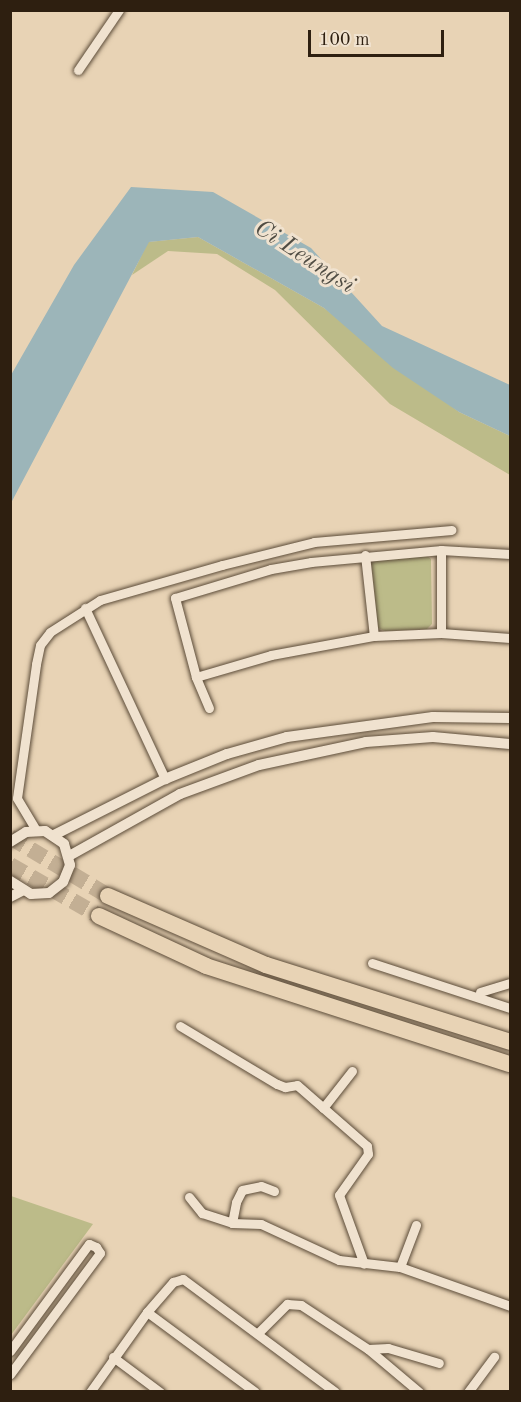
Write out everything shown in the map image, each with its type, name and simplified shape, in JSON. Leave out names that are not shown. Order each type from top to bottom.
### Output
[{"type":"highway","points":[[108,896],[266,965],[510,1042]]},
{"type":"highway","points":[[99,916],[206,966],[510,1064]]},
{"type":"highway","points":[[438,1042],[510,1069]]},
{"type":"street","points":[[78,70],[119,10]]},
{"type":"street","points":[[10,880],[22,891],[40,895],[57,888],[68,874],[69,856],[54,835],[36,830],[14,798],[40,645],[50,632],[85,608],[122,594],[314,542],[451,530]]},
{"type":"street","points":[[441,550],[441,633]]},
{"type":"street","points":[[209,708],[196,677],[175,598],[271,569],[365,555],[441,550],[510,554]]},
{"type":"street","points":[[365,555],[374,636]]},
{"type":"street","points":[[85,608],[165,780]]},
{"type":"street","points":[[196,677],[271,655],[374,636],[441,633],[510,638]]},
{"type":"street","points":[[54,835],[165,780],[227,754],[320,730],[432,717],[510,718]]},
{"type":"street","points":[[69,856],[180,794],[259,765],[366,742],[433,737],[510,744]]},
{"type":"street","points":[[10,842],[36,830]]},
{"type":"street","points":[[10,897],[22,891]]},
{"type":"street","points":[[372,963],[480,990],[510,1008]]},
{"type":"street","points":[[480,990],[510,983]]},
{"type":"street","points":[[180,1026],[277,1083],[285,1087],[297,1085],[369,1149],[339,1195],[364,1264]]},
{"type":"street","points":[[323,1108],[352,1071]]},
{"type":"street","points":[[232,1223],[236,1202],[243,1190],[261,1186],[274,1191]]},
{"type":"street","points":[[189,1197],[202,1214],[232,1223],[261,1224],[339,1260],[400,1267],[510,1306]]},
{"type":"street","points":[[400,1267],[416,1225]]},
{"type":"street","points":[[10,1351],[89,1244],[96,1247],[100,1253],[10,1374]]},
{"type":"street","points":[[90,1392],[147,1312],[173,1282],[183,1279],[259,1332],[335,1392]]},
{"type":"street","points":[[259,1332],[287,1304],[294,1302],[368,1349],[419,1392]]},
{"type":"street","points":[[147,1312],[255,1392]]},
{"type":"street","points":[[368,1349],[388,1348],[439,1363]]},
{"type":"street","points":[[468,1392],[494,1356]]},
{"type":"street","points":[[113,1357],[160,1392]]},
{"type":"shaded area","points":[[198,237],[324,308],[459,412],[510,436],[510,475],[390,404],[275,290],[217,254],[168,251],[132,275],[148,242]]},
{"type":"shaded area","points":[[426,555],[431,559],[432,624],[427,629],[385,631],[378,628],[371,560]]},
{"type":"shaded area","points":[[10,1196],[93,1224],[11,1335]]},
{"type":"water","name":"Ci Leungsi","points":[[131,187],[213,192],[311,248],[382,326],[510,385],[510,436],[459,412],[393,368],[324,308],[198,237],[149,242],[11,503],[11,375],[74,265]]},
{"type":"tunnel","points":[[10,837],[108,896]]},
{"type":"tunnel","points":[[10,865],[99,916]]}]
